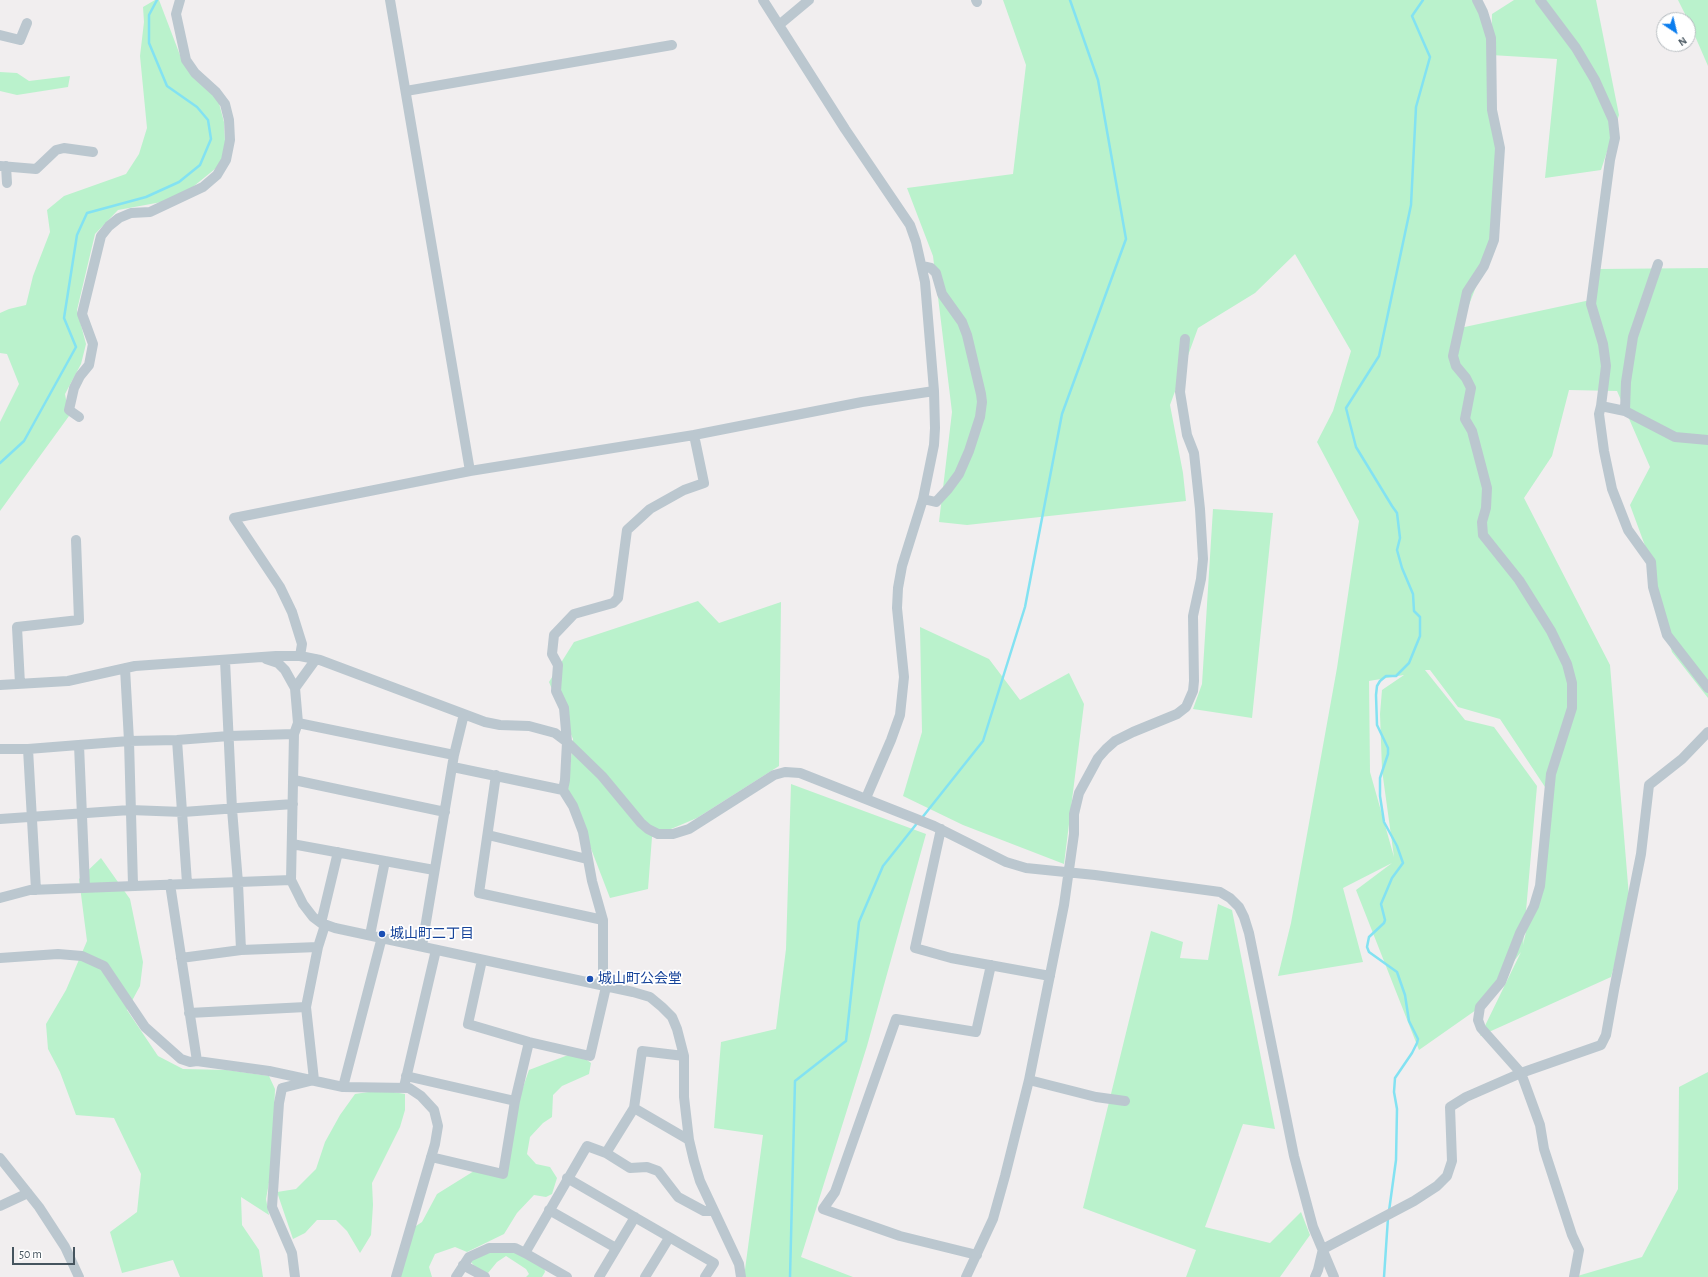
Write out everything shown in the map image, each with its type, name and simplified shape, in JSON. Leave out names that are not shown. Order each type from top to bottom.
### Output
[{"type":"street","points":[[79,417],[68,410],[74,388],[80,376],[89,365],[93,344],[82,314],[101,236],[109,226],[119,218],[131,213],[150,212],[203,187],[216,175],[226,160],[230,140],[230,120],[224,104],[216,92],[194,73],[186,60],[176,14],[180,0]]},
{"type":"street","points":[[390,0],[470,470]]},
{"type":"street","points":[[763,0],[845,128],[902,211],[910,225],[925,282],[934,391],[934,445],[923,499],[902,566],[898,588],[898,621],[904,677],[900,715],[892,740],[866,798]]},
{"type":"street","points":[[793,0],[797,10]]},
{"type":"street","points":[[779,25],[809,0]]},
{"type":"street","points":[[1478,0],[1491,38],[1492,110],[1500,148],[1494,240],[1484,266],[1467,292],[1452,356],[1456,366],[1466,378],[1471,388],[1465,419],[1472,431],[1487,488],[1486,508],[1482,522],[1483,535],[1519,580],[1550,631],[1566,664],[1572,683],[1572,708],[1551,774],[1540,886],[1534,906],[1520,933],[1501,982],[1480,1006],[1478,1020],[1481,1028],[1520,1073],[1540,1126],[1544,1149],[1572,1235],[1579,1250],[1574,1277]]},
{"type":"street","points":[[1540,0],[1576,48],[1595,80],[1613,120],[1615,138],[1610,160],[1591,304],[1603,344],[1606,366],[1599,414],[1600,427],[1612,489],[1628,530],[1651,562],[1653,587],[1667,635],[1708,688]]},
{"type":"street","points":[[0,35],[20,40],[27,23]]},
{"type":"street","points":[[406,91],[672,45]]},
{"type":"street","points":[[7,184],[3,166],[36,169],[56,150],[64,148],[93,152]]},
{"type":"street","points":[[1625,411],[1626,382],[1633,337],[1658,264]]},
{"type":"street","points":[[922,266],[932,268],[936,273],[942,294],[962,322],[967,334],[982,402],[980,417],[969,451],[959,474],[936,502],[923,499]]},
{"type":"street","points":[[966,1277],[993,1219],[1029,1080],[1064,905],[1074,834],[1076,804],[1085,780],[1098,758],[1106,749],[1121,738],[1177,714],[1186,707],[1193,691],[1193,616],[1201,579],[1203,559],[1200,509],[1194,453],[1186,430],[1180,392],[1185,339]]},
{"type":"street","points":[[300,656],[302,644],[292,612],[280,587],[234,518],[470,470],[694,435],[862,402],[934,391]]},
{"type":"street","points":[[1601,406],[1625,411],[1675,437],[1708,440]]},
{"type":"street","points":[[482,960],[468,1024],[529,1042],[590,1056],[603,986],[603,920],[587,859],[583,832],[573,806],[563,790],[568,742],[564,708],[556,691],[558,665],[552,654],[554,635],[574,614],[613,603],[618,598],[627,530],[650,509],[684,490],[704,483],[694,435]]},
{"type":"street","points":[[20,684],[17,627],[80,620],[76,540]]},
{"type":"street","points":[[0,685],[68,681],[125,668],[258,657],[300,656],[316,659],[485,722],[500,725],[529,726],[555,733],[568,742],[602,776],[641,823],[648,829],[658,834],[673,834],[689,830],[774,775],[786,772],[800,773],[938,827],[1006,862],[1026,868],[1095,875],[1220,892],[1230,898],[1239,907],[1250,933],[1294,1156],[1313,1227],[1334,1277]]},
{"type":"street","points":[[258,657],[278,663],[285,670],[296,688],[298,723],[294,734],[291,880],[303,904],[312,917],[323,924],[650,997],[662,1007],[672,1017],[677,1029],[684,1056],[684,1096],[689,1140],[700,1181],[713,1212],[739,1264],[741,1277]]},
{"type":"street","points":[[296,688],[316,659]]},
{"type":"street","points":[[225,660],[232,809],[238,883],[241,950]]},
{"type":"street","points":[[125,668],[129,741],[133,885]]},
{"type":"street","points":[[422,946],[454,756],[464,714]]},
{"type":"street","points":[[298,723],[454,756]]},
{"type":"street","points":[[1315,1277],[1323,1248],[1414,1201],[1437,1186],[1447,1176],[1452,1161],[1450,1107],[1466,1097],[1520,1073],[1601,1045],[1606,1035],[1641,854],[1649,785],[1682,760],[1708,732]]},
{"type":"street","points":[[0,749],[28,749],[129,741],[294,734]]},
{"type":"street","points":[[177,740],[187,883]]},
{"type":"street","points":[[79,745],[85,887]]},
{"type":"street","points":[[28,749],[36,890]]},
{"type":"street","points":[[453,767],[563,790]]},
{"type":"street","points":[[496,775],[479,893],[603,920]]},
{"type":"street","points":[[294,780],[445,812]]},
{"type":"street","points":[[0,819],[130,810],[183,812],[293,804]]},
{"type":"street","points":[[938,827],[915,948],[951,958],[1050,976]]},
{"type":"street","points":[[488,835],[587,859]]},
{"type":"street","points":[[292,844],[434,870]]},
{"type":"street","points":[[314,1080],[306,1007],[338,852]]},
{"type":"street","points":[[370,935],[385,861]]},
{"type":"street","points":[[0,898],[36,890],[291,880]]},
{"type":"street","points":[[170,884],[197,1062]]},
{"type":"street","points":[[343,1087],[382,937]]},
{"type":"street","points":[[181,958],[241,950],[318,947]]},
{"type":"street","points":[[404,1087],[436,950]]},
{"type":"street","points":[[0,958],[58,954],[82,956],[104,966],[145,1026],[181,1060],[269,1071],[343,1087],[404,1087],[409,1088],[421,1096],[434,1110],[438,1126],[431,1157],[396,1277]]},
{"type":"street","points":[[977,1255],[919,1241],[823,1210],[835,1192],[896,1018],[976,1032],[991,965]]},
{"type":"street","points":[[189,1013],[306,1007]]},
{"type":"street","points":[[431,1157],[503,1174],[515,1101],[529,1042]]},
{"type":"street","points":[[606,1153],[634,1108],[642,1051],[684,1056]]},
{"type":"street","points":[[406,1076],[515,1101]]},
{"type":"street","points":[[295,1277],[292,1253],[272,1207],[280,1103],[282,1088],[314,1080]]},
{"type":"street","points":[[1029,1080],[1096,1098],[1125,1101]]},
{"type":"street","points":[[634,1108],[689,1140]]},
{"type":"street","points":[[525,1253],[548,1210],[587,1146],[606,1153],[630,1168],[647,1167],[658,1171],[678,1197],[704,1211],[713,1212]]},
{"type":"street","points":[[0,1158],[39,1207],[58,1236],[79,1277]]},
{"type":"street","points":[[567,1178],[714,1263],[705,1277]]},
{"type":"street","points":[[0,1206],[28,1193]]},
{"type":"street","points":[[548,1210],[616,1248]]},
{"type":"street","points":[[599,1277],[635,1217]]},
{"type":"street","points":[[645,1277],[669,1238]]},
{"type":"street","points":[[456,1277],[469,1256],[489,1248],[515,1248],[567,1277]]},
{"type":"street","points":[[463,1265],[485,1277]]},
{"type":"green space","points":[[155,0],[159,0],[183,63],[216,92],[224,122],[226,160],[178,199],[118,210],[95,234],[77,310],[86,344],[81,364],[65,394],[69,416],[0,511],[0,422],[19,384],[7,354],[0,353],[0,313],[26,305],[33,276],[50,232],[47,210],[64,196],[126,174],[139,154],[147,128],[140,56],[144,22],[143,7]]},
{"type":"green space","points":[[1003,0],[1480,0],[1491,52],[1492,14],[1514,0],[1596,0],[1619,115],[1601,170],[1545,178],[1557,59],[1491,55],[1499,151],[1494,240],[1460,328],[1595,299],[1599,269],[1708,268],[1708,698],[1672,652],[1653,587],[1651,562],[1630,505],[1650,467],[1617,391],[1569,390],[1552,456],[1524,498],[1610,665],[1630,909],[1611,977],[1480,1036],[1521,952],[1476,1010],[1419,1050],[1356,890],[1392,863],[1343,888],[1363,962],[1278,976],[1291,923],[1337,668],[1359,521],[1317,442],[1333,411],[1351,351],[1295,254],[1255,293],[1198,328],[1170,405],[1183,473],[1186,501],[967,525],[939,522],[952,412],[933,256],[907,188],[1013,174],[1026,65]],"holes":[[[1425,670],[1430,670],[1458,707],[1500,719],[1549,793],[1544,852],[1523,945],[1537,786],[1494,727],[1465,720]],[[1404,675],[1382,690],[1380,714],[1382,770],[1394,857],[1370,772],[1369,681]]]},
{"type":"green space","points":[[1678,0],[1708,0],[1708,66],[1696,38],[1696,12],[1684,12]]},
{"type":"green space","points":[[0,72],[17,73],[29,81],[70,76],[68,87],[17,95],[0,91]]},
{"type":"green space","points":[[1213,509],[1273,513],[1252,718],[1193,709],[1202,684]]},
{"type":"green space","points":[[698,601],[719,623],[781,602],[779,766],[697,818],[652,837],[648,889],[610,898],[568,789],[573,739],[549,682],[574,642]]},
{"type":"green space","points":[[920,627],[989,659],[1020,700],[1069,673],[1084,704],[1064,864],[963,825],[903,796],[922,732]]},
{"type":"green space","points":[[791,784],[926,834],[867,1046],[801,1257],[853,1277],[744,1277],[763,1135],[714,1128],[721,1042],[776,1029],[786,949]]},
{"type":"green space","points":[[101,858],[130,899],[143,962],[140,986],[127,1010],[158,1056],[183,1069],[227,1070],[269,1076],[275,1089],[272,1166],[266,1199],[269,1215],[241,1197],[242,1225],[259,1250],[263,1277],[180,1277],[173,1260],[122,1273],[110,1232],[137,1212],[141,1174],[114,1118],[76,1115],[60,1072],[48,1049],[46,1024],[66,990],[87,941],[79,879]]},
{"type":"green space","points":[[1218,904],[1232,910],[1275,1129],[1243,1124],[1205,1227],[1270,1243],[1301,1212],[1310,1235],[1280,1277],[1186,1277],[1196,1250],[1083,1208],[1151,931],[1183,942],[1180,958],[1208,960]]},
{"type":"green space","points":[[576,1052],[591,1063],[589,1074],[562,1086],[553,1095],[552,1117],[543,1123],[530,1137],[527,1154],[536,1164],[550,1167],[557,1178],[552,1194],[546,1197],[534,1195],[517,1213],[504,1234],[467,1252],[455,1247],[435,1254],[429,1267],[432,1277],[396,1277],[410,1230],[422,1222],[437,1194],[474,1171],[504,1177],[513,1116],[529,1070]]},
{"type":"green space","points":[[1708,1072],[1708,1277],[1574,1277],[1642,1257],[1678,1189],[1679,1087]]},
{"type":"green space","points":[[382,1090],[405,1094],[405,1110],[400,1127],[372,1183],[373,1205],[371,1235],[360,1253],[347,1231],[336,1220],[317,1220],[305,1233],[293,1239],[277,1192],[296,1189],[316,1169],[325,1142],[340,1115],[355,1094]]},
{"type":"green space","points":[[507,1247],[544,1267],[545,1272],[542,1277],[526,1277],[529,1274],[526,1269],[506,1256],[497,1262],[488,1273],[479,1271],[470,1261],[488,1250]]},
{"type":"waterway","points":[[0,463],[24,441],[76,347],[64,318],[77,235],[87,213],[146,197],[179,182],[200,165],[211,139],[208,120],[197,107],[167,86],[149,43],[149,15],[157,0]]},
{"type":"waterway","points":[[921,819],[983,741],[1025,607],[1062,414],[1126,239],[1098,80],[1070,0]]},
{"type":"waterway","points":[[1389,1211],[1396,1160],[1397,1109],[1394,1092],[1395,1078],[1412,1053],[1418,1039],[1409,1021],[1405,995],[1397,972],[1369,952],[1367,947],[1369,937],[1384,923],[1385,920],[1381,904],[1392,878],[1403,863],[1397,846],[1384,822],[1380,796],[1380,778],[1388,754],[1388,748],[1377,725],[1376,695],[1377,686],[1380,681],[1386,676],[1396,676],[1409,663],[1420,636],[1420,617],[1414,611],[1413,594],[1402,568],[1397,550],[1400,538],[1397,513],[1356,447],[1346,408],[1379,356],[1411,205],[1416,107],[1430,57],[1412,16],[1423,0]]},
{"type":"waterway","points":[[790,1277],[795,1081],[846,1041],[859,922],[883,866],[918,822]]},
{"type":"waterway","points":[[1384,1277],[1388,1218]]},
{"type":"place","name":"城山町二丁目","points":[[382,934]]},
{"type":"place","name":"城山町公会堂","points":[[590,979]]}]
